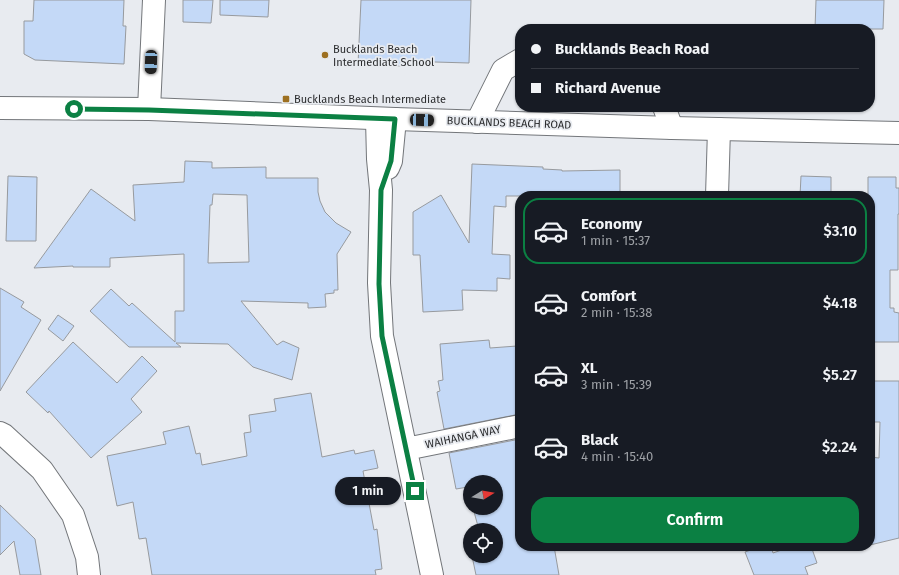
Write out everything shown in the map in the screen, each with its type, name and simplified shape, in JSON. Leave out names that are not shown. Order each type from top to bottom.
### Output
[{"type":"main road","points":[[149,110],[154,0]]},
{"type":"main road","points":[[477,122],[504,70],[515,63]]},
{"type":"main road","name":"BUCKLANDS BEACH ROAD","points":[[0,108],[149,110],[672,128],[899,133]]},
{"type":"main road","points":[[666,112],[672,128]]},
{"type":"main road","points":[[386,119],[378,159],[381,190],[379,284],[382,336],[432,575]]},
{"type":"main road","points":[[717,191],[719,129]]},
{"type":"main road","name":"WAIHANGA WAY","points":[[406,449],[515,427]]},
{"type":"main road","points":[[0,433],[42,470],[73,515],[87,557],[89,575]]},
{"type":"building","points":[[34,0],[124,0],[123,26],[126,26],[124,64],[35,60],[24,54],[24,21],[33,21]]},
{"type":"building","points":[[183,0],[213,0],[211,23],[183,22]]},
{"type":"building","points":[[220,0],[269,0],[268,17],[220,15]]},
{"type":"building","points":[[361,0],[471,0],[469,63],[401,61],[401,66],[358,64]]},
{"type":"building","points":[[816,0],[884,0],[883,29],[875,29],[875,24],[815,24]]},
{"type":"building","points":[[185,161],[212,162],[212,168],[266,167],[266,178],[318,178],[318,192],[325,212],[336,223],[351,232],[337,254],[338,290],[334,290],[334,293],[325,294],[326,307],[308,308],[308,303],[241,301],[277,345],[283,341],[299,348],[292,380],[253,367],[228,344],[176,343],[181,347],[129,347],[90,311],[111,289],[129,306],[132,303],[175,342],[175,311],[184,311],[184,254],[110,258],[110,267],[73,266],[34,268],[91,189],[135,221],[133,185],[184,182]],"holes":[[[213,194],[247,195],[249,262],[208,263],[210,205],[212,205]]]},
{"type":"building","points":[[472,164],[543,167],[543,169],[562,171],[620,170],[620,191],[515,191],[515,196],[506,196],[506,207],[494,206],[492,254],[510,255],[510,279],[497,278],[497,291],[462,290],[463,310],[423,312],[420,255],[413,255],[413,212],[441,195],[469,243]]},
{"type":"building","points":[[8,176],[37,177],[36,241],[6,241]]},
{"type":"building","points":[[801,176],[831,177],[831,191],[800,191]]},
{"type":"building","points":[[868,177],[896,177],[896,188],[899,188],[898,270],[890,270],[890,308],[894,308],[894,312],[899,313],[899,342],[875,342],[875,191],[868,191]]},
{"type":"building","points":[[0,288],[24,302],[21,307],[41,320],[0,391]]},
{"type":"building","points":[[58,315],[74,326],[63,341],[48,329]]},
{"type":"building","points":[[489,340],[490,348],[515,346],[515,415],[444,429],[437,392],[440,391],[438,381],[443,380],[440,344]]},
{"type":"building","points":[[73,342],[117,383],[142,356],[157,371],[131,399],[142,412],[91,458],[49,411],[48,413],[26,392]]},
{"type":"building","points":[[875,381],[899,381],[899,538],[875,544],[875,458],[879,458],[880,422],[875,422]]},
{"type":"building","points":[[311,393],[322,457],[354,450],[355,454],[374,450],[378,468],[363,471],[374,530],[377,529],[382,569],[375,570],[376,575],[152,575],[146,538],[139,539],[133,502],[117,506],[107,456],[166,444],[163,432],[189,426],[196,454],[200,453],[202,465],[247,456],[244,433],[251,432],[249,415],[276,411],[274,399]]},
{"type":"building","points":[[515,440],[515,551],[555,551],[559,575],[476,575],[473,563],[503,563],[503,523],[477,523],[475,515],[503,515],[503,475],[463,475],[463,488],[456,489],[449,453]]},
{"type":"building","points":[[0,505],[35,539],[41,575],[20,575],[14,541],[0,555]]},
{"type":"building","points":[[772,551],[773,553],[779,551],[813,551],[817,563],[805,567],[808,575],[754,575],[745,552]]},
{"type":"place","name":"Bucklands Beach Intermediate School","points":[[325,55]]},
{"type":"place","name":"Bucklands Beach Intermediate","points":[[286,99]]},
{"type":"route","points":[[74,109],[149,110],[395,119],[391,161],[381,190],[379,284],[382,336],[415,491]]}]
